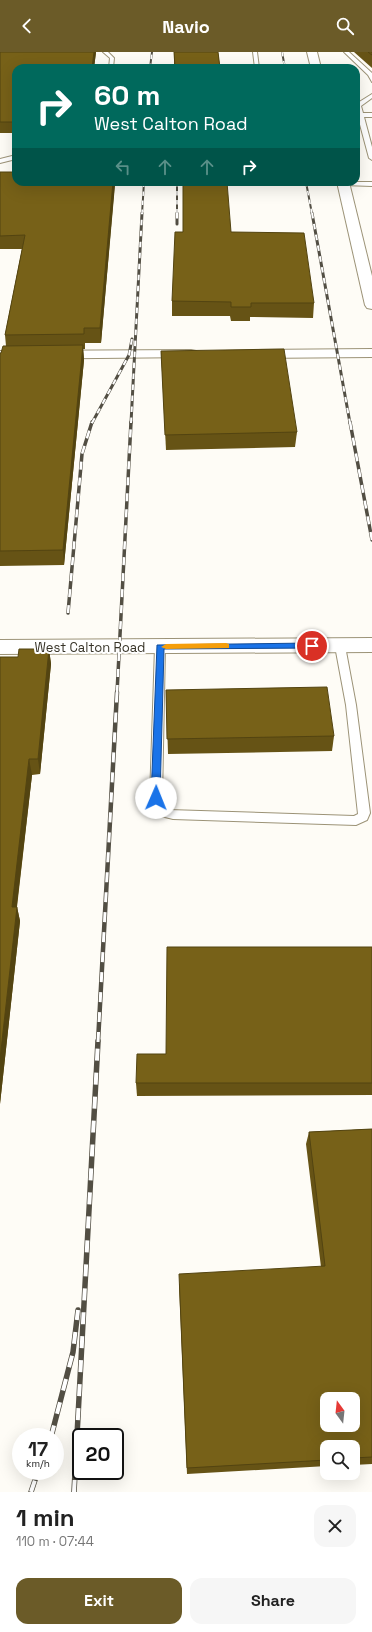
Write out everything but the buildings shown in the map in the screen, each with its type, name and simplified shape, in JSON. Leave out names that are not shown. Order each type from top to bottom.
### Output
[{"type":"main road","points":[[312,52],[315,64]]},
{"type":"main road","points":[[344,186],[372,305]]},
{"type":"main road","points":[[244,354],[372,353]]},
{"type":"main road","points":[[0,355],[206,354]]},
{"type":"main road","name":"West Calton Road","points":[[0,647],[372,645]]},
{"type":"lane","points":[[105,52],[112,58],[111,64]]},
{"type":"lane","points":[[255,52],[256,64]]},
{"type":"lane","points":[[346,52],[359,64]]},
{"type":"lane","points":[[360,65],[370,74],[372,80]]},
{"type":"lane","points":[[360,104],[372,96]]},
{"type":"lane","points":[[360,115],[372,115]]},
{"type":"lane","points":[[360,119],[370,140],[372,158]]},
{"type":"lane","points":[[0,161],[12,158]]},
{"type":"lane","points":[[360,184],[372,184]]},
{"type":"lane","points":[[160,647],[156,798],[165,813],[173,816],[356,821],[363,817],[364,812],[351,705],[340,646]]},
{"type":"railway","points":[[150,64],[152,52]]},
{"type":"railway","points":[[282,52],[284,64]]},
{"type":"railway","points":[[142,214],[144,186]]},
{"type":"railway","points":[[177,186],[177,224]]},
{"type":"railway","points":[[307,186],[312,214]]},
{"type":"railway","points":[[131,423],[142,213]]},
{"type":"railway","points":[[312,213],[350,423]]},
{"type":"railway","points":[[92,423],[129,355],[132,339]]},
{"type":"railway","points":[[68,613],[82,454],[92,422]]},
{"type":"railway","points":[[117,693],[131,422]]},
{"type":"railway","points":[[350,422],[372,540]]},
{"type":"railway","points":[[98,1042],[117,692]]},
{"type":"railway","points":[[74,1492],[98,1041]]},
{"type":"railway","points":[[53,1428],[73,1352],[78,1310]]},
{"type":"railway","points":[[31,1492],[35,1480]]},
{"type":"slow traffic","points":[[166,647],[226,646]]},
{"type":"route","points":[[156,798],[157,707],[160,647],[312,646]]}]
